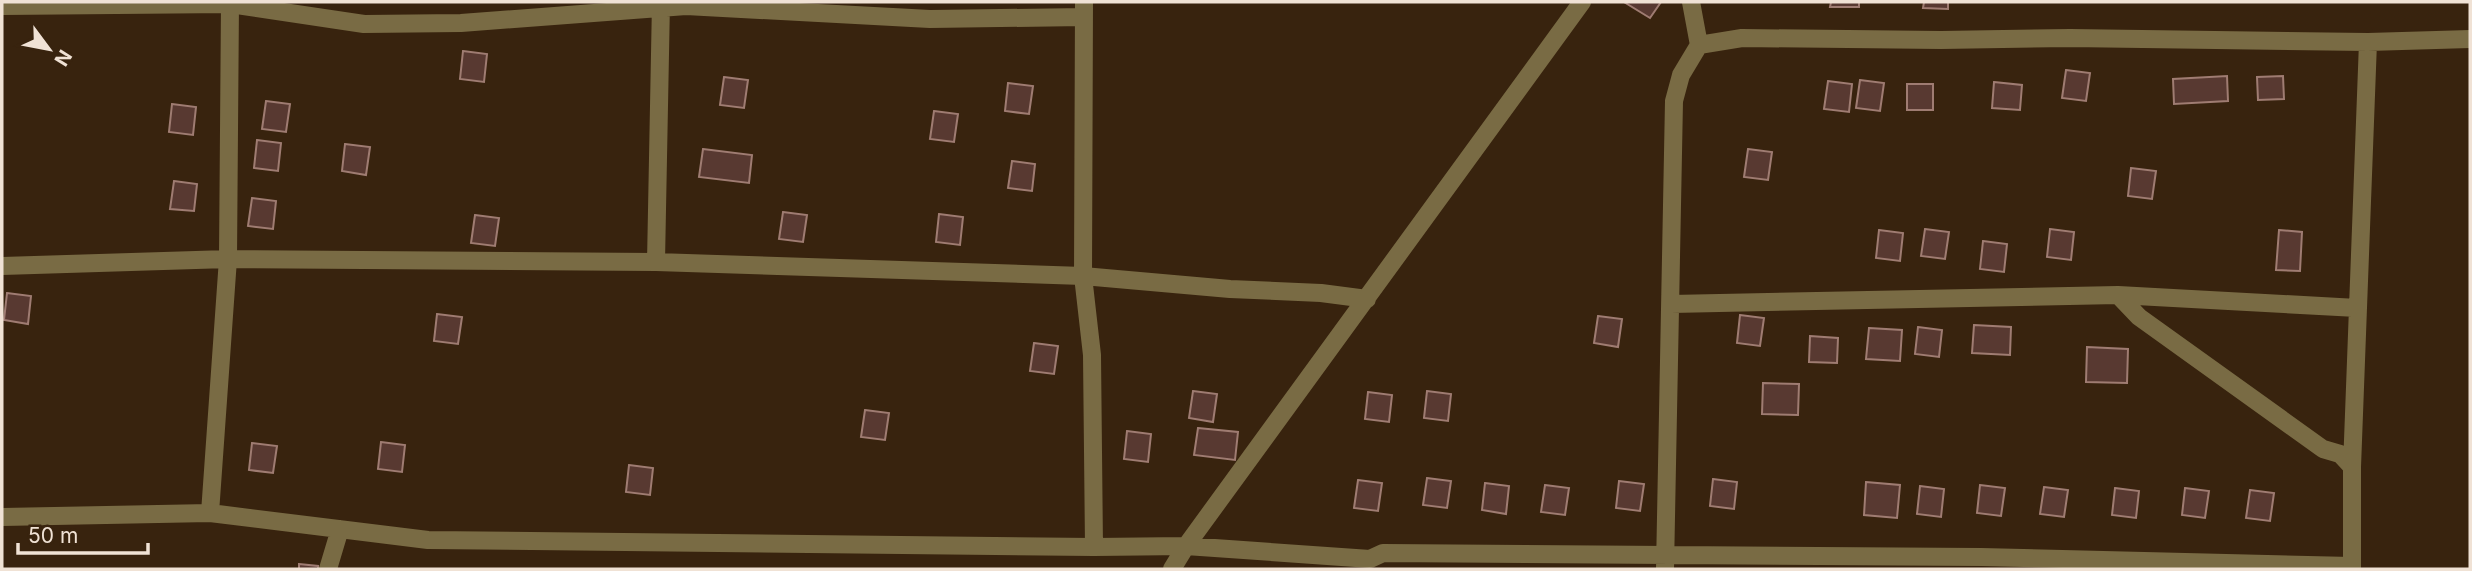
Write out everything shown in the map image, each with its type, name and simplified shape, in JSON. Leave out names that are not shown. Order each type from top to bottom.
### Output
[{"type":"street","points":[[1172,569],[1186,546],[1582,2]]},
{"type":"street","points":[[1665,562],[1674,101],[1681,75],[1699,45],[1691,2]]},
{"type":"street","points":[[210,513],[228,259],[230,3]]},
{"type":"street","points":[[2,6],[230,3],[364,24],[461,23],[661,5],[930,19],[1084,10],[1083,276],[1092,355],[1094,547]]},
{"type":"street","points":[[656,262],[661,5]]},
{"type":"street","points":[[1699,45],[1742,38],[2368,42],[2470,39]]},
{"type":"street","points":[[2,517],[210,513],[428,540],[1186,546],[1370,559],[1383,553],[1665,562],[1981,557],[2352,568],[2352,467],[2368,42]]},
{"type":"street","points":[[2,266],[228,259],[656,262],[1083,276],[1230,289],[1321,293],[1367,299]]},
{"type":"street","points":[[1671,304],[2118,295],[2357,308]]},
{"type":"street","points":[[2118,295],[2139,317],[2193,357],[2323,449],[2340,454],[2352,467]]},
{"type":"street","points":[[328,569],[340,529]]},
{"type":"building","points":[[1624,2],[1661,2],[1650,18]]},
{"type":"building","points":[[1831,2],[1859,2],[1859,7],[1830,7]]},
{"type":"building","points":[[1924,2],[1948,2],[1948,9],[1923,8]]},
{"type":"building","points":[[463,51],[487,54],[484,82],[460,79]]},
{"type":"building","points":[[2066,70],[2090,73],[2086,101],[2062,98]]},
{"type":"building","points":[[2227,76],[2228,101],[2174,104],[2173,79]]},
{"type":"building","points":[[2283,76],[2284,99],[2258,100],[2257,77]]},
{"type":"building","points":[[724,77],[748,80],[744,108],[720,105]]},
{"type":"building","points":[[1860,80],[1884,83],[1880,111],[1856,108]]},
{"type":"building","points":[[1828,81],[1852,84],[1849,112],[1824,109]]},
{"type":"building","points":[[1994,82],[2022,85],[2020,110],[1992,108]]},
{"type":"building","points":[[1008,83],[1033,86],[1029,114],[1005,111]]},
{"type":"building","points":[[1907,84],[1933,84],[1933,110],[1907,110]]},
{"type":"building","points":[[266,101],[290,104],[286,132],[262,129]]},
{"type":"building","points":[[172,104],[196,107],[193,135],[169,132]]},
{"type":"building","points":[[934,111],[958,114],[954,142],[930,139]]},
{"type":"building","points":[[257,140],[281,143],[278,171],[254,168]]},
{"type":"building","points":[[345,144],[370,147],[366,175],[342,171]]},
{"type":"building","points":[[703,149],[752,155],[749,183],[699,177]]},
{"type":"building","points":[[1748,149],[1772,152],[1768,180],[1744,177]]},
{"type":"building","points":[[1012,161],[1035,164],[1032,191],[1008,188]]},
{"type":"building","points":[[2131,168],[2156,171],[2152,199],[2128,196]]},
{"type":"building","points":[[174,181],[197,184],[194,211],[170,209]]},
{"type":"building","points":[[252,198],[276,201],[273,229],[248,226]]},
{"type":"building","points":[[783,212],[807,215],[803,242],[779,239]]},
{"type":"building","points":[[939,214],[963,217],[960,245],[936,242]]},
{"type":"building","points":[[475,215],[499,218],[495,246],[471,243]]},
{"type":"building","points":[[1925,229],[1949,232],[1945,259],[1921,256]]},
{"type":"building","points":[[2050,229],[2074,232],[2071,260],[2047,257]]},
{"type":"building","points":[[1879,230],[1903,233],[1900,261],[1876,258]]},
{"type":"building","points":[[2279,230],[2302,232],[2300,271],[2276,270]]},
{"type":"building","points":[[1983,241],[2007,244],[2004,272],[1980,269]]},
{"type":"building","points":[[7,293],[31,296],[28,324],[4,320]]},
{"type":"building","points":[[437,314],[462,317],[458,344],[434,341]]},
{"type":"building","points":[[1740,315],[1764,318],[1760,346],[1737,343]]},
{"type":"building","points":[[1598,316],[1622,319],[1618,347],[1594,343]]},
{"type":"building","points":[[1974,325],[2011,327],[2010,355],[1972,353]]},
{"type":"building","points":[[1918,327],[1942,330],[1939,357],[1915,354]]},
{"type":"building","points":[[1869,328],[1902,330],[1900,361],[1866,359]]},
{"type":"building","points":[[1810,336],[1838,338],[1837,363],[1809,362]]},
{"type":"building","points":[[1034,343],[1058,346],[1054,374],[1030,371]]},
{"type":"building","points":[[2087,347],[2128,349],[2127,383],[2086,382]]},
{"type":"building","points":[[1763,383],[1799,384],[1798,415],[1762,414]]},
{"type":"building","points":[[1193,391],[1217,394],[1213,422],[1189,418]]},
{"type":"building","points":[[1427,391],[1451,394],[1448,421],[1424,418]]},
{"type":"building","points":[[1368,392],[1392,395],[1389,422],[1365,419]]},
{"type":"building","points":[[865,410],[889,413],[885,440],[861,437]]},
{"type":"building","points":[[1198,428],[1238,432],[1235,460],[1194,455]]},
{"type":"building","points":[[1127,431],[1151,434],[1148,462],[1124,459]]},
{"type":"building","points":[[381,442],[405,445],[402,472],[378,469]]},
{"type":"building","points":[[252,443],[277,446],[273,473],[249,470]]},
{"type":"building","points":[[629,465],[653,468],[650,495],[626,492]]},
{"type":"building","points":[[1427,478],[1451,481],[1447,508],[1423,505]]},
{"type":"building","points":[[1713,479],[1737,482],[1734,509],[1710,506]]},
{"type":"building","points":[[1358,480],[1382,483],[1378,511],[1354,508]]},
{"type":"building","points":[[1619,481],[1644,484],[1640,511],[1616,508]]},
{"type":"building","points":[[1866,482],[1900,485],[1897,518],[1864,515]]},
{"type":"building","points":[[1485,483],[1509,486],[1506,514],[1482,510]]},
{"type":"building","points":[[1545,485],[1569,488],[1565,515],[1541,512]]},
{"type":"building","points":[[1980,485],[2005,488],[2001,516],[1977,513]]},
{"type":"building","points":[[1920,486],[1944,489],[1941,517],[1917,514]]},
{"type":"building","points":[[2044,487],[2068,490],[2064,517],[2040,514]]},
{"type":"building","points":[[2115,488],[2139,491],[2136,518],[2112,515]]},
{"type":"building","points":[[2185,488],[2209,491],[2205,518],[2182,515]]},
{"type":"building","points":[[2250,490],[2274,493],[2270,521],[2246,518]]},
{"type":"building","points":[[299,564],[318,566],[318,569],[299,569]]}]
